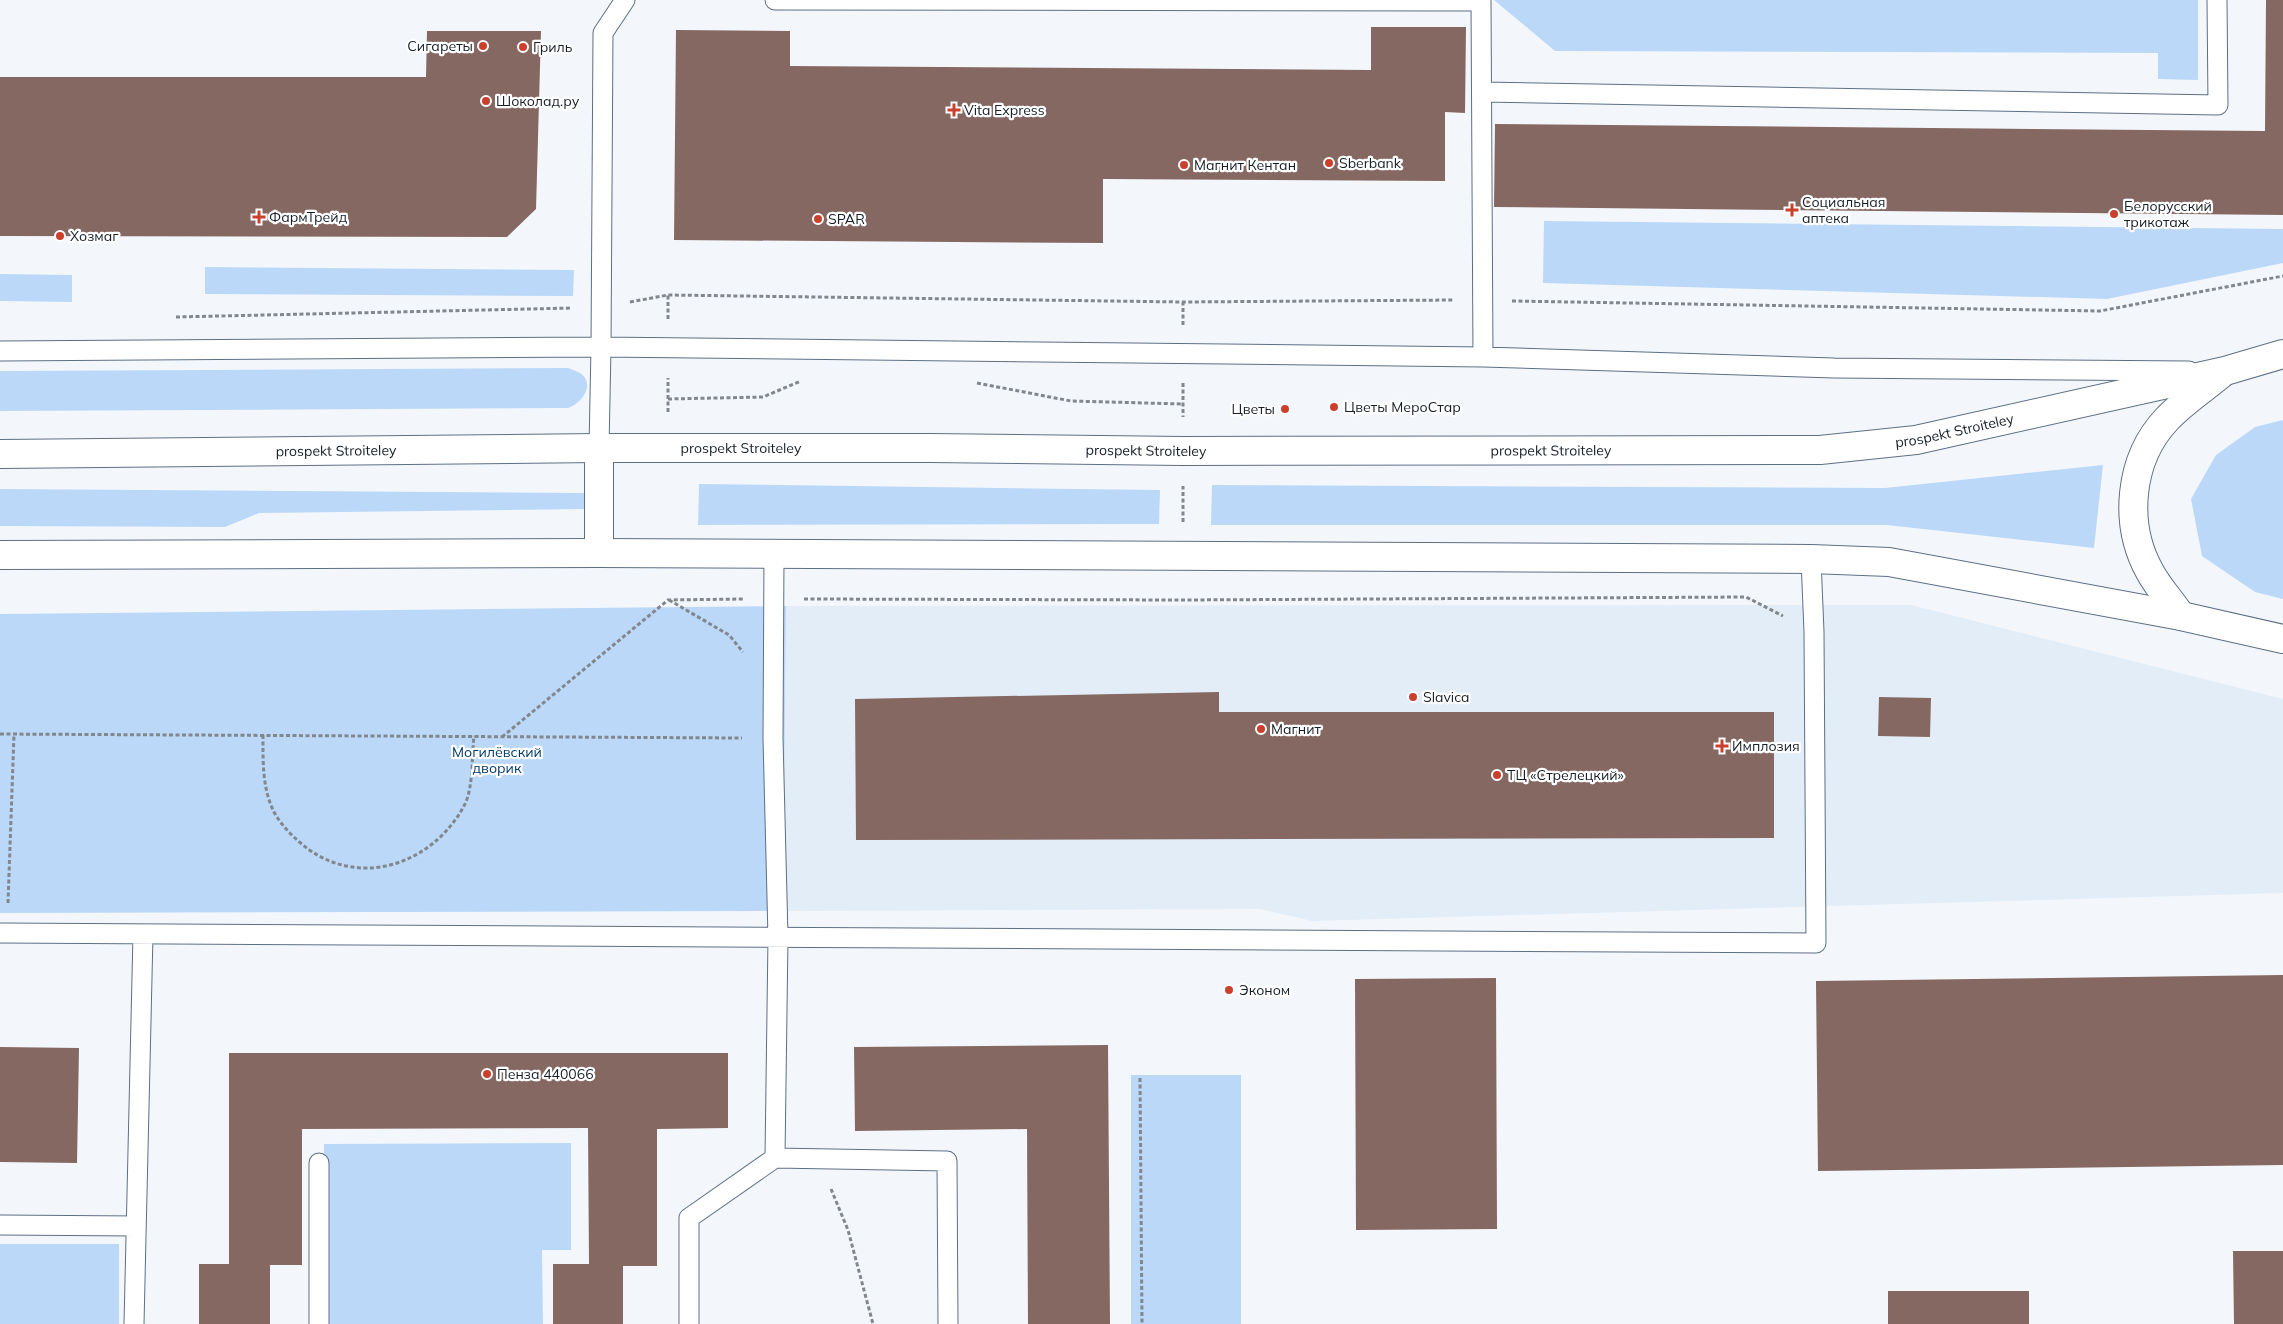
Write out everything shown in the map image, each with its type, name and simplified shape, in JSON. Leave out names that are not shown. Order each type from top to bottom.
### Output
[{"type":"main road","name":"prospekt Stroiteley","points":[[0,454],[598,448],[930,448],[1183,451],[1820,450],[1916,440],[2225,371],[2283,354]]},
{"type":"main road","points":[[2181,616],[2149,572],[2136,535],[2132,495],[2142,457],[2166,419],[2225,371]]},
{"type":"main road","points":[[598,448],[599,553]]},
{"type":"main road","points":[[0,555],[599,553],[1811,559],[1889,562],[2181,616],[2283,639]]},
{"type":"lane","points":[[598,448],[601,347],[603,33],[625,0]]},
{"type":"lane","points":[[775,0],[1481,1],[1483,356]]},
{"type":"lane","points":[[1482,92],[2218,105],[2217,0]]},
{"type":"lane","points":[[0,351],[601,347],[1483,356],[1834,368],[2225,371]]},
{"type":"lane","points":[[774,555],[772,598],[773,738],[778,937],[775,1158]]},
{"type":"lane","points":[[4,933],[1816,942],[1814,632],[1811,559]]},
{"type":"lane","points":[[134,1324],[142,934]]},
{"type":"lane","points":[[689,1324],[689,1218],[775,1158],[947,1161],[948,1324]]},
{"type":"lane","points":[[319,1163],[319,1324]]},
{"type":"lane","points":[[0,1225],[136,1226]]},
{"type":"path","points":[[169,317],[601,307],[668,295],[1183,302],[1482,300],[2100,311],[2283,276]]},
{"type":"path","points":[[668,399],[763,397],[803,380]]},
{"type":"path","points":[[972,382],[1072,401],[1183,404]]},
{"type":"path","points":[[502,736],[668,600],[772,598],[1183,600],[1746,597],[1814,632]]},
{"type":"path","points":[[668,600],[729,635],[773,686]]},
{"type":"path","points":[[0,734],[773,738]]},
{"type":"path","points":[[4,933],[14,734]]},
{"type":"path","points":[[263,735],[263,778],[273,810],[293,838],[322,858],[355,868],[389,866],[422,854],[448,831],[466,802],[474,736]]},
{"type":"path","points":[[1140,1078],[1142,1324]]},
{"type":"path","points":[[817,1159],[848,1230],[873,1324]]},
{"type":"shaded area","points":[[1911,605],[2283,699],[2283,893],[1312,921],[1260,909],[783,911],[786,606]]},
{"type":"green space","points":[[1494,0],[2198,0],[2198,80],[2158,79],[2158,53],[1555,51]]},
{"type":"green space","points":[[1544,221],[2283,229],[2283,263],[2107,299],[1543,283]]},
{"type":"green space","points":[[205,267],[574,270],[573,296],[205,294]]},
{"type":"green space","points":[[0,274],[72,275],[72,302],[0,301]]},
{"type":"green space","points":[[568,368],[579,372],[585,377],[587,388],[582,398],[568,408],[0,411],[0,371]]},
{"type":"green space","points":[[2283,420],[2283,599],[2255,592],[2202,556],[2191,499],[2216,455],[2255,427]]},
{"type":"green space","points":[[2103,465],[2094,548],[1887,525],[1211,525],[1212,485],[1885,488]]},
{"type":"green space","points":[[699,484],[1160,490],[1159,524],[698,525]]},
{"type":"green space","points":[[0,489],[584,493],[584,509],[259,513],[225,527],[0,526]]},
{"type":"green space","name":"Могилёвский дворик","points":[[786,606],[783,911],[0,913],[0,614]]},
{"type":"green space","points":[[1131,1075],[1241,1075],[1241,1324],[1131,1324]]},
{"type":"green space","points":[[571,1143],[571,1250],[542,1250],[543,1324],[324,1324],[324,1144]]},
{"type":"green space","points":[[0,1244],[119,1244],[119,1324],[0,1324]]},
{"type":"building","points":[[2266,0],[2283,0],[2283,215],[1494,207],[1495,124],[2265,131]]},
{"type":"building","points":[[1371,27],[1466,27],[1465,113],[1445,112],[1445,181],[1103,179],[1103,243],[674,240],[676,30],[790,31],[790,66],[1371,70]]},
{"type":"building","points":[[427,31],[541,31],[536,209],[507,237],[0,236],[0,77],[426,77]]},
{"type":"building","points":[[1219,692],[1219,712],[1774,712],[1774,838],[856,840],[855,699]]},
{"type":"building","points":[[1879,697],[1931,698],[1930,737],[1878,736]]},
{"type":"building","points":[[2283,975],[2283,1165],[1818,1171],[1816,981]]},
{"type":"building","points":[[1496,978],[1497,1229],[1356,1230],[1355,979]]},
{"type":"building","points":[[1108,1045],[1110,1324],[1028,1324],[1027,1129],[855,1131],[854,1047]]},
{"type":"building","points":[[0,1047],[79,1048],[77,1163],[0,1162]]},
{"type":"building","points":[[229,1053],[728,1053],[728,1128],[657,1129],[657,1266],[623,1266],[623,1324],[553,1324],[553,1264],[589,1264],[588,1128],[302,1129],[302,1265],[270,1265],[270,1324],[199,1324],[199,1264],[229,1264]]},
{"type":"building","points":[[2233,1251],[2283,1251],[2283,1324],[2234,1324]]},
{"type":"building","points":[[1888,1291],[2029,1291],[2029,1324],[1888,1324]]},
{"type":"place","name":"Сигареты","points":[[483,46]]},
{"type":"place","name":"Гриль","points":[[523,47]]},
{"type":"place","name":"Шоколад.ру","points":[[486,101]]},
{"type":"place","name":"Vita Express","points":[[954,110]]},
{"type":"place","name":"Sberbank","points":[[1329,163]]},
{"type":"place","name":"Магнит Кентан","points":[[1184,165]]},
{"type":"place","name":"Социальная аптека","points":[[1792,210]]},
{"type":"place","name":"Белорусский трикотаж","points":[[2114,214]]},
{"type":"place","name":"ФармТрейд","points":[[259,217]]},
{"type":"place","name":"SPAR","points":[[818,219]]},
{"type":"place","name":"Хозмаг","points":[[60,236]]},
{"type":"place","name":"Цветы МероСтар","points":[[1334,407]]},
{"type":"place","name":"Цветы","points":[[1285,409]]},
{"type":"place","name":"Slavica","points":[[1413,697]]},
{"type":"place","name":"Магнит","points":[[1261,729]]},
{"type":"place","name":"Имплозия","points":[[1722,746]]},
{"type":"place","name":"ТЦ «Стрелецкий»","points":[[1497,775]]},
{"type":"place","name":"Эконом","points":[[1229,990]]},
{"type":"place","name":"Пенза 440066","points":[[487,1074]]}]
